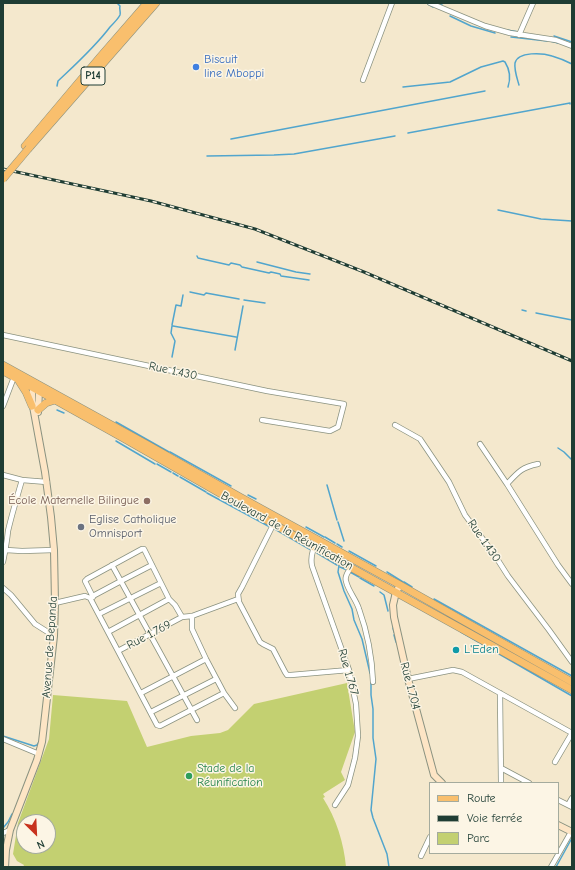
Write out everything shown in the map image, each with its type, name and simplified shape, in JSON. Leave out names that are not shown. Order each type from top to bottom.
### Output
[{"type":"main road","name":"P14","points":[[3,178],[100,56],[147,3]]},
{"type":"main road","name":"P14","points":[[3,171],[27,148],[156,3]]},
{"type":"main road","points":[[3,365],[38,387],[275,520]]},
{"type":"main road","name":"Boulevard de la Réunification","points":[[3,371],[38,387],[55,400],[316,543],[351,567],[398,588],[572,690]]},
{"type":"main road","points":[[16,378],[35,408],[55,400]]},
{"type":"main road","name":"Avenue de Bepanda","points":[[5,867],[4,858],[10,830],[39,754],[42,742],[54,636],[54,550],[51,517],[47,482],[32,397],[38,387]]},
{"type":"main road","points":[[316,543],[572,682]]},
{"type":"main road","name":"Rue 1.704","points":[[398,588],[393,605],[398,637],[434,775],[441,782]]},
{"type":"main road","points":[[559,825],[571,832]]},
{"type":"street","points":[[363,80],[392,3]]},
{"type":"street","points":[[430,3],[485,26],[519,35],[556,40],[572,46]]},
{"type":"street","points":[[442,8],[444,3]]},
{"type":"street","points":[[519,35],[533,3]]},
{"type":"street","name":"Rue 1.430","points":[[3,335],[267,390],[344,404],[338,427],[330,431],[262,420]]},
{"type":"street","points":[[3,406],[16,378]]},
{"type":"street","name":"Rue 1.430","points":[[395,425],[420,439],[449,482],[466,515],[508,576],[572,662]]},
{"type":"street","points":[[480,444],[572,584]]},
{"type":"street","points":[[507,484],[523,468],[538,464]]},
{"type":"street","points":[[3,475],[22,480],[47,482]]},
{"type":"street","points":[[3,562],[10,524],[22,480]]},
{"type":"street","points":[[275,520],[238,594],[239,602],[260,642],[273,649],[287,675],[349,670]]},
{"type":"street","name":"Rue 1.767","points":[[316,543],[311,558],[312,566],[349,670],[356,704],[358,736],[356,758],[348,785],[335,805]]},
{"type":"street","points":[[118,651],[91,597],[86,580],[112,564],[144,549],[169,599],[175,605],[182,617]]},
{"type":"street","points":[[6,550],[54,550]]},
{"type":"street","points":[[112,564],[197,720]]},
{"type":"street","points":[[55,603],[85,596],[91,597],[152,565]]},
{"type":"street","points":[[351,567],[345,580],[358,607],[370,645],[373,682]]},
{"type":"street","points":[[99,614],[161,583]]},
{"type":"street","points":[[3,588],[11,595],[35,624],[54,636]]},
{"type":"street","points":[[108,632],[169,599]]},
{"type":"street","name":"Rue 1.769","points":[[192,710],[160,726],[157,725],[118,651],[182,617],[192,616],[238,599]]},
{"type":"street","points":[[192,616],[192,628],[194,634],[216,679],[235,708]]},
{"type":"street","points":[[141,694],[206,659]]},
{"type":"street","points":[[408,679],[458,670],[572,733],[555,762]]},
{"type":"street","points":[[151,712],[216,679]]},
{"type":"street","points":[[192,710],[224,693]]},
{"type":"street","points":[[500,693],[501,782]]},
{"type":"street","points":[[3,739],[39,754]]},
{"type":"street","points":[[501,768],[527,782]]},
{"type":"street","points":[[434,775],[435,782]]},
{"type":"street","points":[[559,800],[570,806],[572,798]]},
{"type":"street","points":[[3,833],[10,830]]},
{"type":"street","points":[[559,853],[571,832]]},
{"type":"street","points":[[421,856],[429,839]]},
{"type":"street","points":[[551,867],[558,854]]},
{"type":"green space","name":"Stade de la Réunification","points":[[347,683],[355,732],[341,772],[345,780],[323,794],[325,797],[323,798],[339,831],[346,867],[23,867],[24,865],[17,861],[13,854],[16,835],[16,854],[56,854],[56,814],[21,814],[49,739],[53,695],[127,701],[147,747],[191,736],[220,733],[228,730],[254,704]]},
{"type":"waterway","points":[[57,86],[58,81],[92,48],[118,18],[120,15],[120,6],[117,3]]},
{"type":"waterway","points":[[438,3],[442,5]]},
{"type":"waterway","points":[[428,4],[433,7]]},
{"type":"waterway","points":[[450,16],[471,26],[495,33]]},
{"type":"waterway","points":[[507,30],[519,32]]},
{"type":"waterway","points":[[554,36],[572,42]]},
{"type":"waterway","points":[[511,37],[547,41]]},
{"type":"waterway","points":[[550,41],[558,43]]},
{"type":"waterway","points":[[519,85],[515,63],[521,56],[543,54],[572,64]]},
{"type":"waterway","points":[[403,87],[450,82],[481,67],[503,61],[505,62],[509,71],[510,80],[508,87]]},
{"type":"waterway","points":[[231,139],[485,91]]},
{"type":"waterway","points":[[408,133],[570,104]]},
{"type":"waterway","points":[[207,156],[294,154],[395,136]]},
{"type":"waterway","points":[[498,210],[541,219],[572,221]]},
{"type":"waterway","points":[[197,256],[198,258],[229,265],[231,263],[242,267],[280,274],[281,276],[309,280]]},
{"type":"waterway","points":[[257,262],[310,274]]},
{"type":"waterway","points":[[190,292],[204,295],[206,293],[239,299]]},
{"type":"waterway","points":[[172,325],[176,305],[181,306],[183,295]]},
{"type":"waterway","points":[[244,300],[265,303]]},
{"type":"waterway","points":[[235,350],[243,306]]},
{"type":"waterway","points":[[522,310],[526,311]]},
{"type":"waterway","points":[[536,313],[572,320]]},
{"type":"waterway","points":[[172,326],[171,333],[175,341],[172,357]]},
{"type":"waterway","points":[[173,326],[236,337]]},
{"type":"waterway","points":[[57,410],[64,413]]},
{"type":"waterway","points":[[116,422],[169,452]]},
{"type":"waterway","points":[[116,441],[155,464]]},
{"type":"waterway","points":[[558,448],[571,459]]},
{"type":"waterway","points":[[170,452],[231,486]]},
{"type":"waterway","points":[[157,464],[171,472]]},
{"type":"waterway","points":[[173,473],[178,476]]},
{"type":"waterway","points":[[180,477],[206,492]]},
{"type":"waterway","points":[[327,485],[337,520]]},
{"type":"waterway","points":[[207,493],[270,527]]},
{"type":"waterway","points":[[248,495],[256,499]]},
{"type":"waterway","points":[[338,522],[344,541]]},
{"type":"waterway","points":[[306,527],[324,537]]},
{"type":"waterway","points":[[273,528],[311,550]]},
{"type":"waterway","points":[[325,537],[335,543]]},
{"type":"waterway","points":[[337,544],[342,547]]},
{"type":"waterway","points":[[349,551],[376,566]]},
{"type":"waterway","points":[[317,553],[337,565]]},
{"type":"waterway","points":[[339,565],[338,572],[362,639],[370,673]]},
{"type":"waterway","points":[[340,567],[347,570]]},
{"type":"waterway","points":[[350,572],[359,577]]},
{"type":"waterway","points":[[387,572],[403,582]]},
{"type":"waterway","points":[[360,578],[374,586]]},
{"type":"waterway","points":[[404,582],[412,587]]},
{"type":"waterway","points":[[380,592],[384,595],[388,611]]},
{"type":"waterway","points":[[434,599],[572,676]]},
{"type":"waterway","points":[[393,628],[394,632]]},
{"type":"waterway","points":[[461,632],[572,696]]},
{"type":"waterway","points":[[394,635],[396,642]]},
{"type":"waterway","points":[[371,683],[373,738],[376,759],[371,810],[387,854],[389,867]]},
{"type":"waterway","points":[[3,736],[34,746],[39,742]]},
{"type":"waterway","points":[[3,828],[12,814]]},
{"type":"waterway","points":[[556,867],[572,838]]},
{"type":"railway","points":[[3,169],[151,201],[255,229],[364,272],[572,361]]},
{"type":"place","name":"Biscuit line Mboppi","points":[[196,67]]},
{"type":"place","name":"École Maternelle Bilingue","points":[[147,501]]},
{"type":"place","name":"Eglise Catholique Omnisport","points":[[81,527]]},
{"type":"place","name":"L'Eden","points":[[456,650]]},
{"type":"place","name":"Stade de la Réunification","points":[[189,776]]}]
